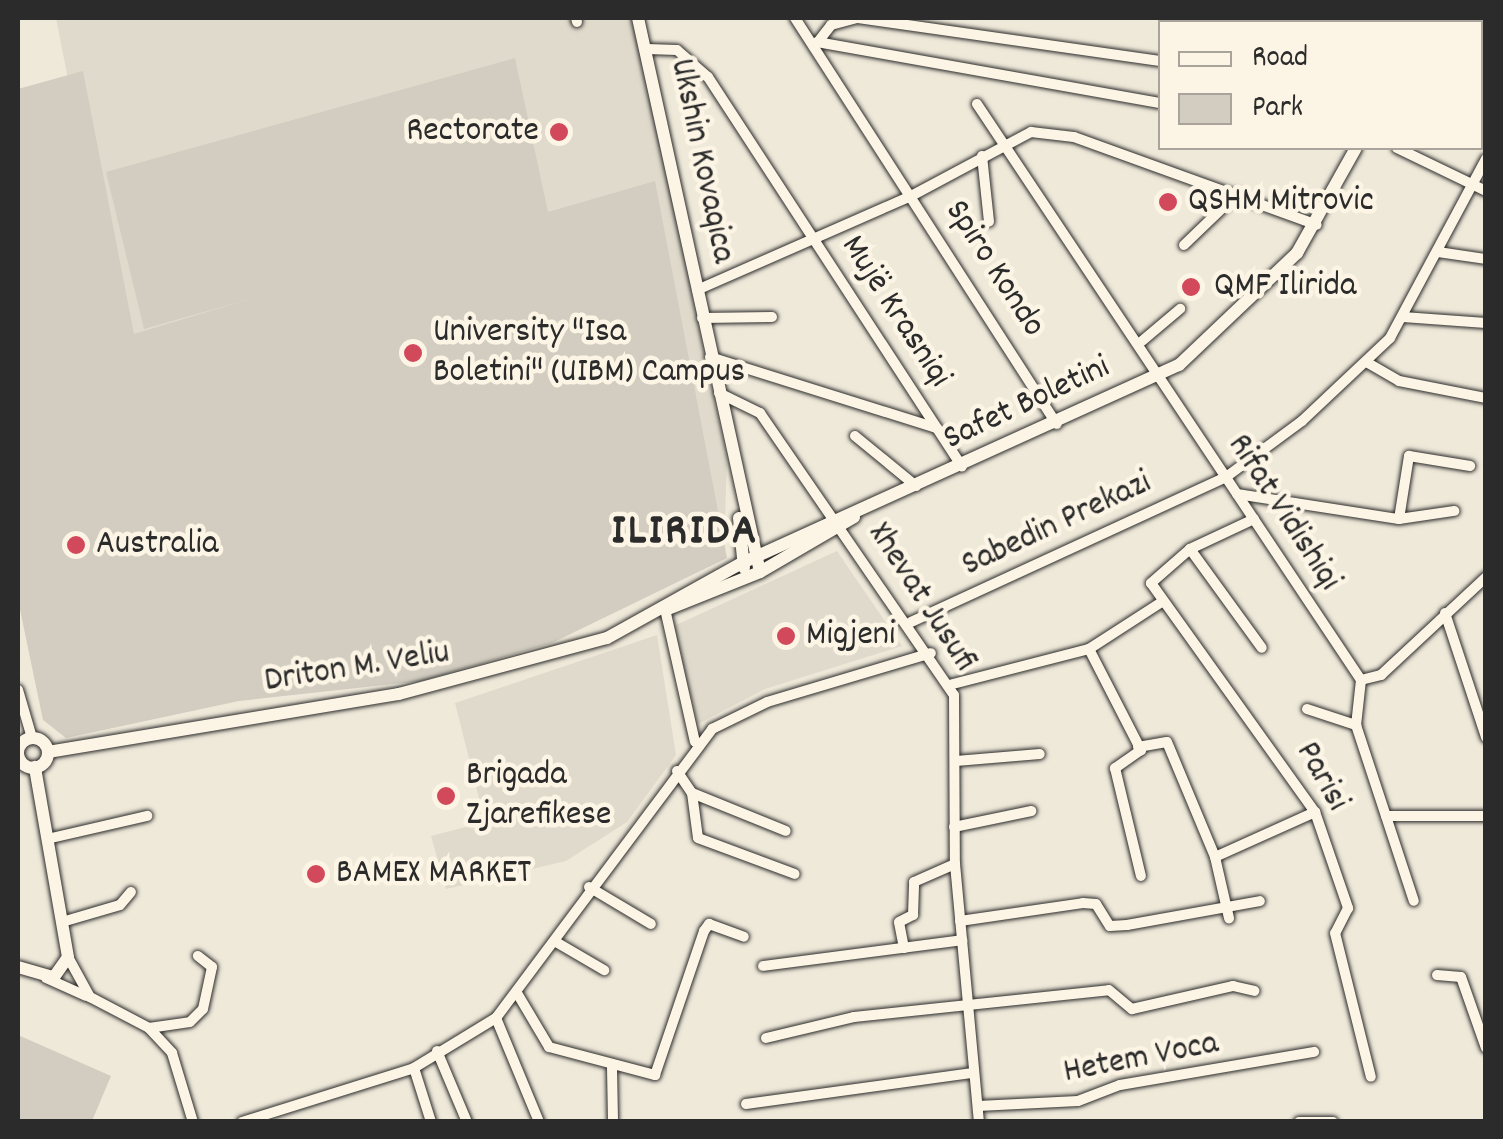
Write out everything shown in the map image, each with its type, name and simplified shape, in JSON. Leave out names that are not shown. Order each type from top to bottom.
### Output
[{"type":"street","name":"Ukshin Kovaqica","points":[[638,18],[719,394],[753,575]]},
{"type":"street","name":"Spiro Kondo","points":[[794,18],[816,44],[1058,424]]},
{"type":"street","points":[[1158,61],[858,18],[831,24],[816,44],[1158,103]]},
{"type":"street","name":"Mujë Krasniqi","points":[[647,49],[678,50],[708,77],[962,467]]},
{"type":"street","name":"Rifat Vidishiqi","points":[[977,104],[1007,141],[1142,341],[1226,477],[1361,680]]},
{"type":"street","points":[[696,290],[914,196],[1007,141],[1031,132],[1074,137],[1317,226]]},
{"type":"street","name":"Safet Boletini","points":[[841,524],[1162,374],[1251,305],[1317,226],[1355,150]]},
{"type":"street","points":[[1401,150],[1486,191]]},
{"type":"street","points":[[982,156],[988,222]]},
{"type":"street","name":"Sabedin Prekazi","points":[[912,622],[1226,477],[1368,363],[1404,317],[1486,158]]},
{"type":"street","points":[[1184,245],[1237,194]]},
{"type":"street","points":[[1438,252],[1486,259]]},
{"type":"street","points":[[1142,341],[1180,309]]},
{"type":"street","points":[[1404,317],[1486,322]]},
{"type":"street","name":"Ukshin Kovaqica","points":[[702,318],[772,318]]},
{"type":"street","points":[[710,357],[937,428]]},
{"type":"street","points":[[1368,363],[1399,381],[1486,398]]},
{"type":"street","name":"Xhevat Jusufi","points":[[719,394],[760,413],[912,622],[949,684],[956,761],[955,864],[980,1122]]},
{"type":"street","name":"Safet Boletini","points":[[855,436],[918,487]]},
{"type":"street","points":[[1399,519],[1410,456],[1470,466]]},
{"type":"street","points":[[1237,494],[1399,519],[1454,511]]},
{"type":"street","points":[[949,684],[1089,649],[1160,603],[1151,583],[1190,550],[1254,519]]},
{"type":"street","points":[[749,560],[841,524]]},
{"type":"street","points":[[753,575],[841,524]]},
{"type":"street","points":[[1190,550],[1262,648]]},
{"type":"street","name":"Driton M. Veliu","points":[[665,609],[749,560]]},
{"type":"street","name":"Driton M. Veliu","points":[[48,752],[532,665],[753,575]]},
{"type":"street","points":[[1414,900],[1356,726],[1361,680],[1381,676],[1486,577]]},
{"type":"street","name":"Parisi","points":[[1160,603],[1314,812],[1348,908],[1335,933],[1371,1077]]},
{"type":"street","points":[[665,609],[695,742]]},
{"type":"street","points":[[1445,614],[1486,737]]},
{"type":"street","points":[[1089,649],[1138,747],[1139,757],[1114,768],[1140,876]]},
{"type":"street","points":[[242,1122],[414,1068],[496,1018],[556,942],[589,887],[695,742],[744,710],[931,653]]},
{"type":"street","points":[[18,690],[32,738],[48,752],[35,767]]},
{"type":"street","points":[[1307,709],[1356,726]]},
{"type":"street","points":[[32,738],[19,759],[35,767]]},
{"type":"street","points":[[1138,747],[1167,742],[1216,857],[1227,912]]},
{"type":"street","points":[[956,761],[1040,754]]},
{"type":"street","points":[[35,767],[68,958],[90,998]]},
{"type":"street","points":[[677,771],[692,793],[698,838],[795,874]]},
{"type":"street","points":[[692,793],[786,831]]},
{"type":"street","points":[[954,827],[1031,811]]},
{"type":"street","points":[[1216,857],[1314,812]]},
{"type":"street","points":[[47,839],[147,816]]},
{"type":"street","points":[[1386,816],[1486,816]]},
{"type":"street","points":[[904,948],[899,922],[913,915],[914,882],[955,864]]},
{"type":"street","points":[[589,887],[651,924]]},
{"type":"street","points":[[62,922],[120,905],[131,892]]},
{"type":"street","points":[[960,921],[1083,903],[1096,904],[1110,926],[1126,925],[1227,912],[1260,900]]},
{"type":"street","points":[[517,994],[550,1047],[612,1068],[661,1072],[704,930],[710,924],[744,937]]},
{"type":"street","points":[[763,966],[962,940]]},
{"type":"street","points":[[556,942],[604,970]]},
{"type":"street","points":[[149,1028],[190,1022],[202,1010],[212,967],[198,956]]},
{"type":"street","points":[[36,974],[54,977],[68,958]]},
{"type":"street","points":[[18,967],[149,1028],[184,1077],[193,1122]]},
{"type":"street","points":[[1437,975],[1461,977],[1486,1048]]},
{"type":"street","points":[[766,1038],[969,1004],[1109,990],[1132,1010],[1232,986],[1254,991]]},
{"type":"street","points":[[496,1018],[539,1122]]},
{"type":"street","points":[[437,1052],[467,1122]]},
{"type":"street","name":"Hetem Voca","points":[[978,1106],[1078,1102],[1120,1084],[1314,1052]]},
{"type":"street","points":[[414,1068],[431,1122]]},
{"type":"street","points":[[612,1068],[613,1122]]},
{"type":"street","points":[[746,1104],[973,1073]]},
{"type":"street","points":[[1299,1122],[1334,1122]]},
{"type":"shaded area","name":"University \"Isa Boletini\" (UIBM) Campus","points":[[56,18],[633,18],[727,459],[724,548],[167,583]]},
{"type":"shaded area","name":"Migjeni","points":[[837,551],[902,646],[765,689],[698,724],[674,626]]},
{"type":"shaded area","points":[[657,635],[676,755],[627,822],[566,861],[446,889],[431,836],[485,822],[455,703]]},
{"type":"green space","name":"University \"Isa Boletini\" (UIBM) Campus","points":[[515,58],[548,212],[655,181],[727,558],[552,643],[421,681],[239,701],[66,738],[43,720],[18,600],[18,89],[83,71],[134,334],[260,296],[144,329],[106,172]]},
{"type":"green space","points":[[18,1035],[111,1076],[92,1121],[18,1121]]},
{"type":"place","name":"Rectorate","points":[[559,132]]},
{"type":"place","name":"QSHM Mitrovic","points":[[1168,202]]},
{"type":"place","name":"QMF Ilirida","points":[[1191,287]]},
{"type":"place","name":"University \"Isa Boletini\" (UIBM) Campus","points":[[413,353]]},
{"type":"place","name":"Australia","points":[[76,545]]},
{"type":"place","name":"Migjeni","points":[[786,636]]},
{"type":"place","name":"Brigada Zjarefikese","points":[[446,796]]},
{"type":"place","name":"BAMEX MARKET","points":[[316,874]]},
{"type":"district","name":"ILIRIDA","points":[[685,534]]}]
